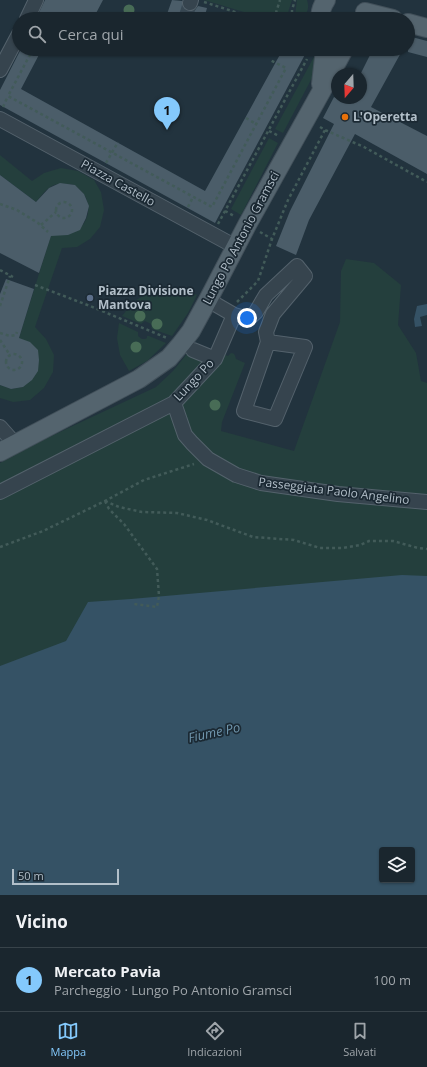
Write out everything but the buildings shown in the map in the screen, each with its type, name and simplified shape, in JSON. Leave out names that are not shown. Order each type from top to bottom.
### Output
[{"type":"main road","points":[[320,12],[322,5],[326,0]]},
{"type":"main road","points":[[363,7],[376,12]]},
{"type":"main road","points":[[415,25],[427,28]]},
{"type":"main road","name":"Lungo Po Antonio Gramsci","points":[[317,56],[321,92]]},
{"type":"main road","name":"Lungo Po Antonio Gramsci","points":[[7,448],[139,379],[169,358],[181,344],[208,300],[340,56]]},
{"type":"street","points":[[30,12],[36,0]]},
{"type":"street","points":[[0,70],[12,47]]},
{"type":"street","name":"Piazza Castello","points":[[2,113],[212,235],[236,247]]},
{"type":"street","points":[[208,300],[231,313],[248,319],[256,312],[266,295],[297,266],[305,276],[273,314],[266,332],[268,342],[244,411],[275,419],[305,347],[268,342]]},
{"type":"street","name":"Lungo Po","points":[[0,492],[60,455],[174,403],[215,359],[231,313]]},
{"type":"street","points":[[193,350],[215,359]]},
{"type":"street","name":"Passeggiata Paolo Angelino","points":[[174,403],[185,435],[208,459],[236,475],[261,483],[338,494],[427,502]]},
{"type":"street","points":[[0,427],[7,448]]},
{"type":"path","points":[[276,12],[280,0]]},
{"type":"path","points":[[292,12],[294,0]]},
{"type":"path","points":[[195,2],[231,12]]},
{"type":"path","points":[[2,113],[8,96],[29,56]]},
{"type":"path","points":[[212,235],[269,131],[315,56]]},
{"type":"path","points":[[8,96],[212,207],[286,68],[270,60]]},
{"type":"path","points":[[246,118],[256,124]]},
{"type":"path","points":[[306,118],[325,130],[364,147],[427,182]]},
{"type":"path","points":[[231,313],[258,281],[269,247],[288,200],[325,130]]},
{"type":"path","points":[[269,131],[281,138]]},
{"type":"path","points":[[106,163],[118,142]]},
{"type":"path","points":[[187,208],[193,197]]},
{"type":"path","points":[[41,225],[56,212],[58,205],[62,202],[68,203],[72,206],[72,212],[67,218],[59,217],[56,212]]},
{"type":"path","points":[[0,204],[17,210],[38,222],[48,232]]},
{"type":"path","points":[[225,211],[239,220]]},
{"type":"path","points":[[256,230],[272,239]]},
{"type":"path","points":[[269,247],[273,249]]},
{"type":"path","points":[[0,270],[12,277],[0,306]]},
{"type":"path","points":[[36,285],[169,339]]},
{"type":"path","points":[[0,337],[0,334],[10,336],[16,335],[17,332]]},
{"type":"path","points":[[0,340],[10,355]]},
{"type":"path","points":[[15,354],[20,356],[22,361],[19,368],[12,369],[8,366],[6,361],[10,355],[15,354]]},
{"type":"path","points":[[0,547],[43,531],[144,480],[208,459]]},
{"type":"path","points":[[105,501],[118,507],[136,511],[177,513],[207,520],[253,537],[294,540],[320,548],[343,548],[360,545],[369,541],[393,541],[427,549]]},
{"type":"path","points":[[105,501],[109,509],[124,524],[157,569],[159,596],[157,607],[134,604]]},
{"type":"green space","points":[[204,0],[292,0],[288,12],[244,12]]},
{"type":"green space","points":[[297,0],[307,0],[308,6],[306,12],[296,12]]},
{"type":"green space","points":[[316,56],[313,76],[283,133],[275,129]]},
{"type":"green space","points":[[269,138],[278,143],[241,215],[231,209]]},
{"type":"green space","points":[[0,155],[32,181],[44,173],[61,168],[78,171],[94,180],[101,192],[104,210],[100,227],[90,239],[77,247],[62,248],[35,327],[46,339],[54,355],[53,372],[44,388],[30,400],[13,402],[0,398],[0,385],[11,389],[23,387],[19,338],[52,232],[62,234],[71,233],[79,229],[88,215],[88,206],[86,198],[80,190],[74,185],[70,184],[59,184],[52,186],[45,191],[36,202],[0,175]]},
{"type":"green space","points":[[346,259],[374,263],[401,285],[398,325],[416,353],[421,381],[427,383],[427,895],[0,895],[0,463],[45,439],[156,387],[173,371],[195,344],[228,356],[231,353],[235,355],[236,359],[245,363],[222,422],[221,431],[294,451],[340,322],[341,271]]},
{"type":"green space","points":[[167,287],[182,289],[197,295],[188,313],[172,336],[152,329],[151,324],[145,321],[141,324],[122,316],[133,302],[149,292]]},
{"type":"green space","points":[[119,323],[138,332],[138,336],[142,339],[149,336],[166,343],[147,361],[129,371],[120,355],[117,338]]},
{"type":"water","points":[[427,304],[427,315],[420,317],[422,326],[415,327],[414,319],[417,306]]},
{"type":"water","name":"Fiume Po","points":[[402,575],[427,576],[427,895],[0,895],[0,666],[66,641],[88,602]]},
{"type":"tunnel","points":[[187,12],[190,3]]},
{"type":"place","name":"L'Operetta","points":[[345,117]]},
{"type":"place","name":"Mercato Pavia","points":[[167,130]]},
{"type":"place","name":"Piazza Divisione Mantova","points":[[90,298]]}]
